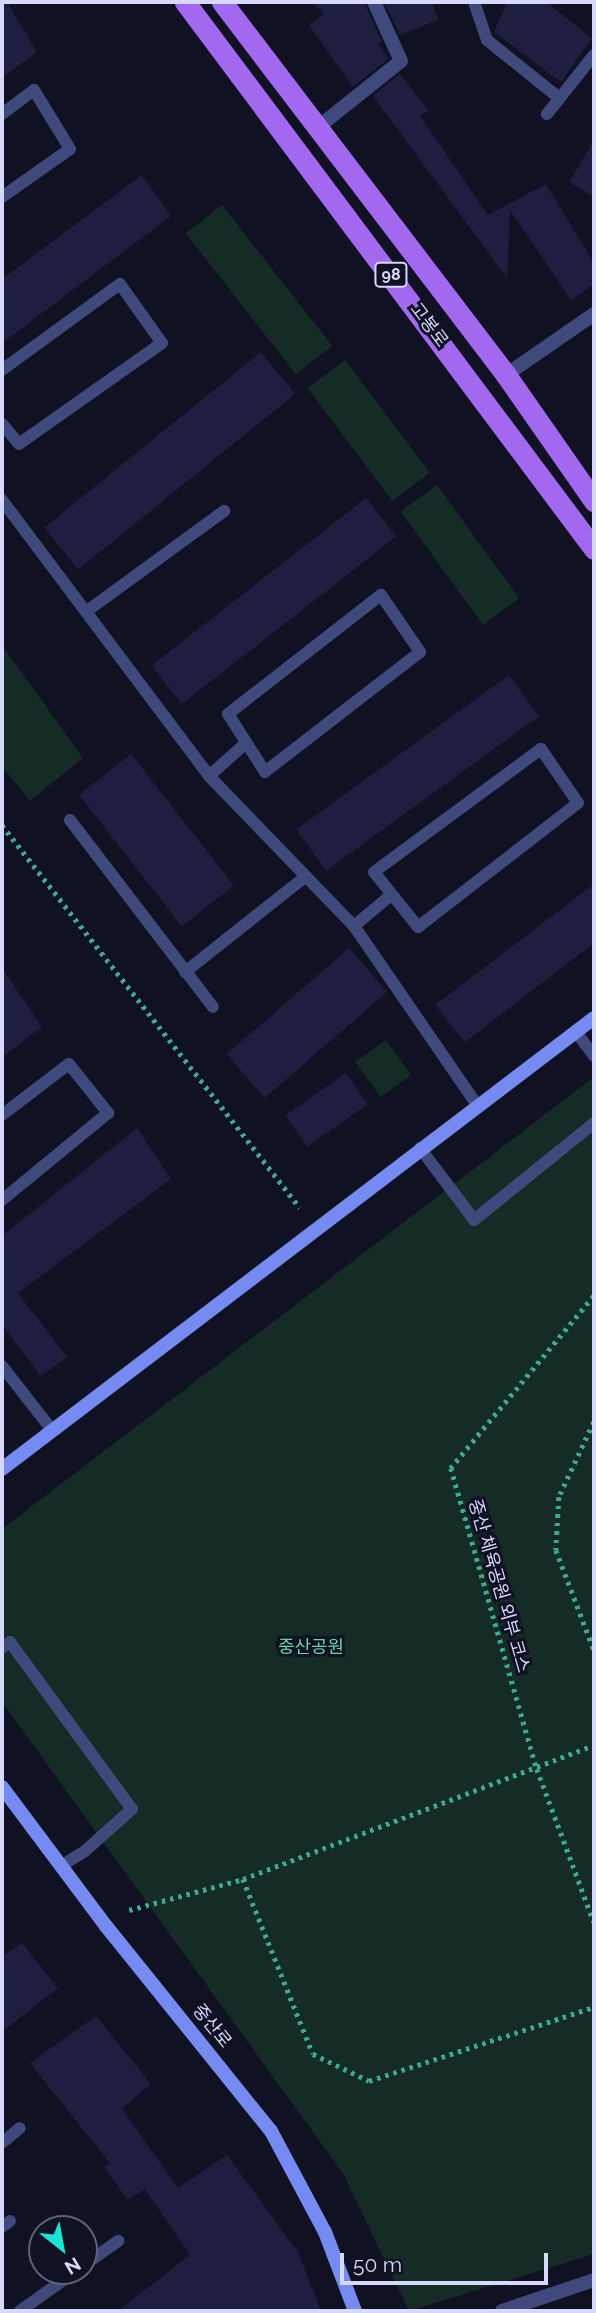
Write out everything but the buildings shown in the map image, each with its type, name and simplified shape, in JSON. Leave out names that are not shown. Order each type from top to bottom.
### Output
[{"type":"main road","name":"고봉로","points":[[185,2],[594,550]]},
{"type":"main road","name":"고봉로","points":[[222,2],[506,375],[594,501]]},
{"type":"street","points":[[317,128],[401,61],[374,2]]},
{"type":"street","points":[[506,375],[594,314]]},
{"type":"street","points":[[2,1469],[594,1018]]},
{"type":"street","name":"중산로","points":[[2,1787],[61,1866],[271,2131],[325,2232],[355,2311]]},
{"type":"street","points":[[502,2311],[594,2280]]},
{"type":"lane","points":[[474,2],[487,40],[558,97]]},
{"type":"lane","points":[[547,114],[594,55]]},
{"type":"lane","points":[[2,114],[34,90],[70,149],[2,197]]},
{"type":"lane","points":[[2,370],[120,284],[162,343],[19,444],[2,424]]},
{"type":"lane","points":[[2,500],[209,776],[354,926],[477,1105]]},
{"type":"lane","points":[[87,611],[224,511]]},
{"type":"lane","points":[[381,595],[420,652],[265,772],[246,743],[228,714],[381,595]]},
{"type":"lane","points":[[209,776],[246,743]]},
{"type":"lane","points":[[541,749],[578,803],[418,927],[391,895],[374,872],[541,749]]},
{"type":"lane","points":[[70,820],[213,1007]]},
{"type":"lane","points":[[185,972],[306,876]]},
{"type":"lane","points":[[354,926],[391,895]]},
{"type":"lane","points":[[576,1032],[594,1056]]},
{"type":"lane","points":[[2,1115],[69,1064],[108,1112],[2,1200]]},
{"type":"lane","points":[[420,1149],[474,1220],[594,1123]]},
{"type":"lane","points":[[2,1366],[52,1430]]},
{"type":"lane","points":[[2,1647],[9,1642],[132,1809],[85,1851],[61,1866]]},
{"type":"lane","points":[[2,2143],[20,2129]]},
{"type":"lane","points":[[98,2255],[118,2241]]},
{"type":"lane","points":[[20,2311],[56,2285]]},
{"type":"path","points":[[2,825],[300,1208]]},
{"type":"path","name":"중산 체육공원 외부 코스","points":[[594,1296],[451,1468],[537,1769],[594,1922]]},
{"type":"path","points":[[594,1422],[559,1497],[556,1550],[594,1650]]},
{"type":"path","points":[[129,1910],[243,1879],[594,1745]]},
{"type":"path","points":[[243,1879],[313,2054],[369,2081],[594,2007]]},
{"type":"green space","points":[[222,205],[332,346],[296,374],[186,233]]},
{"type":"green space","points":[[345,360],[430,473],[392,501],[307,388]]},
{"type":"green space","points":[[437,485],[519,598],[483,625],[401,511]]},
{"type":"green space","points":[[2,645],[83,758],[30,801],[2,766]]},
{"type":"green space","points":[[386,1040],[411,1075],[381,1097],[355,1062]]},
{"type":"green space","name":"중산공원","points":[[594,1077],[594,2254],[409,2311],[344,2175],[2,1702],[2,1529]]}]
